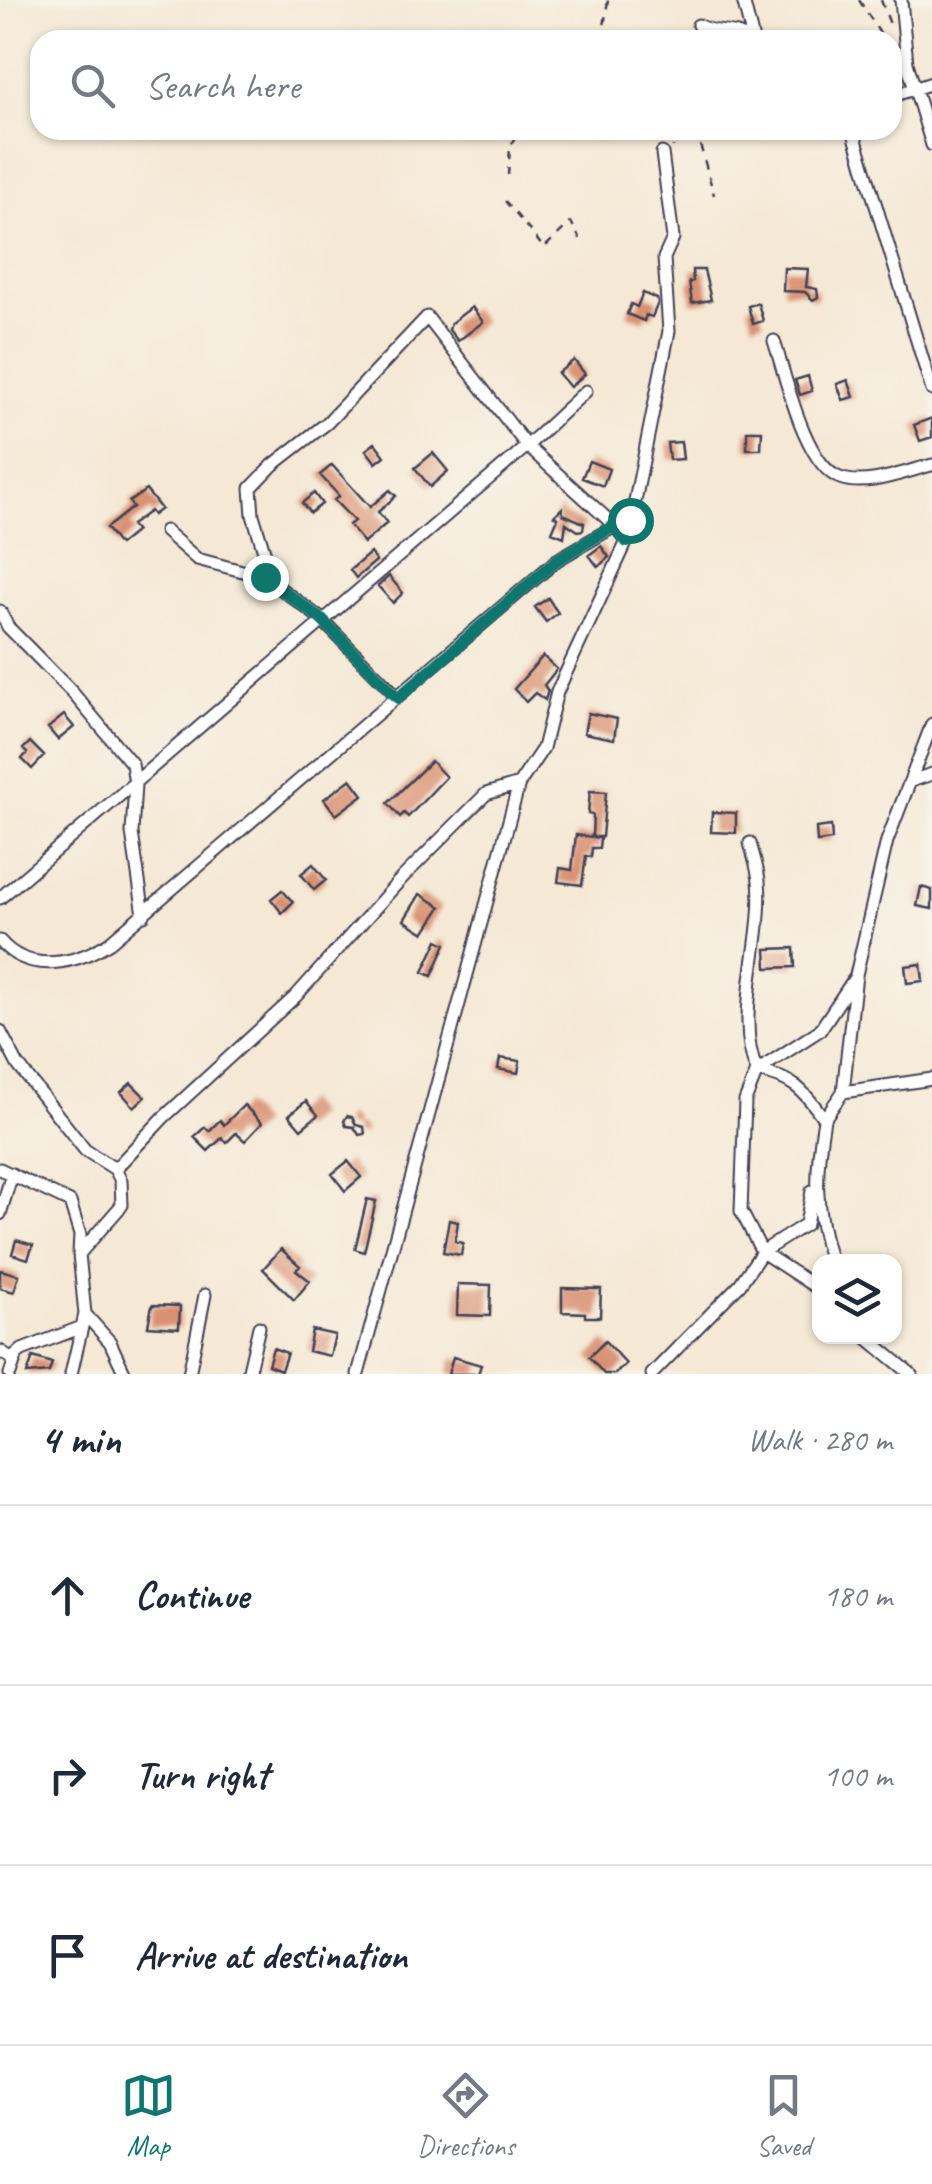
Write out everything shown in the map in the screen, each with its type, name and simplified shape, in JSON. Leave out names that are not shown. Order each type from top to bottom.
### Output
[{"type":"street","points":[[742,0],[749,30]]},
{"type":"street","points":[[901,0],[902,30]]},
{"type":"street","points":[[698,25],[711,30]]},
{"type":"street","points":[[902,34],[932,145]]},
{"type":"street","points":[[902,93],[932,83]]},
{"type":"street","points":[[856,140],[932,390]]},
{"type":"street","points":[[358,1374],[518,784],[543,748],[558,692],[627,542],[668,331],[664,258],[674,238],[662,153]]},
{"type":"street","points":[[274,584],[253,516],[251,488],[273,464],[327,423],[427,318],[527,446],[627,542]]},
{"type":"street","points":[[774,340],[808,446],[831,472],[840,479],[873,480],[932,465]]},
{"type":"street","points":[[0,898],[586,392]]},
{"type":"street","points":[[0,941],[27,960],[68,962],[92,954],[144,916],[557,560],[614,526]]},
{"type":"street","points":[[165,531],[197,559],[265,577],[322,620],[398,698]]},
{"type":"street","points":[[0,611],[8,626],[72,692],[132,764],[132,834],[144,916]]},
{"type":"street","points":[[652,1374],[740,1284],[762,1252],[806,1224],[824,1119],[844,1092],[856,976],[888,840],[932,724]]},
{"type":"street","points":[[911,781],[932,774]]},
{"type":"street","points":[[115,1169],[163,1118],[296,996],[402,878],[486,794],[518,784]]},
{"type":"street","points":[[750,843],[760,882],[749,1024],[752,1061],[757,1071]]},
{"type":"street","points":[[812,1285],[762,1252],[739,1204],[745,1101],[757,1071],[820,1030],[856,976]]},
{"type":"street","points":[[0,1031],[18,1065],[85,1150],[115,1169],[124,1192],[122,1206],[79,1254]]},
{"type":"street","points":[[757,1071],[782,1076],[806,1094],[824,1119]]},
{"type":"street","points":[[844,1092],[932,1080]]},
{"type":"street","points":[[0,1214],[6,1172],[70,1202],[80,1235],[84,1321],[71,1374]]},
{"type":"street","points":[[815,1173],[820,1227],[828,1254]]},
{"type":"street","points":[[190,1374],[206,1295]]},
{"type":"street","points":[[10,1374],[17,1354],[84,1321]]},
{"type":"street","points":[[84,1321],[118,1355],[124,1374]]},
{"type":"street","points":[[248,1374],[258,1327]]},
{"type":"street","points":[[875,1344],[911,1374]]},
{"type":"street","points":[[0,1351],[14,1360]]},
{"type":"path","points":[[604,30],[608,0]]},
{"type":"path","points":[[859,0],[878,30]]},
{"type":"path","points":[[508,175],[514,140]]},
{"type":"path","points":[[699,140],[714,195]]},
{"type":"path","points":[[504,201],[544,248],[571,222],[580,239]]},
{"type":"building","points":[[784,268],[808,269],[806,287],[817,289],[818,297],[813,300],[805,292],[783,291]]},
{"type":"building","points":[[692,270],[704,270],[711,300],[692,303]]},
{"type":"building","points":[[643,293],[658,303],[652,317],[646,315],[644,321],[627,314],[631,304],[637,307]]},
{"type":"building","points":[[758,303],[763,321],[753,324],[748,306]]},
{"type":"building","points":[[472,307],[483,322],[458,341],[449,330],[451,323]]},
{"type":"building","points":[[574,360],[585,374],[570,387],[558,373]]},
{"type":"building","points":[[808,376],[812,391],[800,395],[795,380]]},
{"type":"building","points":[[848,380],[854,397],[843,400],[837,384]]},
{"type":"building","points":[[932,418],[932,437],[920,441],[914,425]]},
{"type":"building","points":[[747,431],[762,431],[761,449],[747,449]]},
{"type":"building","points":[[681,442],[683,459],[669,460],[667,443]]},
{"type":"building","points":[[375,443],[385,456],[376,463],[366,450]]},
{"type":"building","points":[[433,453],[448,471],[430,487],[415,468]]},
{"type":"building","points":[[589,461],[609,469],[603,486],[582,478]]},
{"type":"building","points":[[332,465],[370,507],[390,490],[396,496],[378,512],[387,523],[364,543],[349,525],[354,521],[334,500],[339,496],[320,475]]},
{"type":"building","points":[[146,490],[161,509],[153,515],[150,511],[131,525],[136,531],[119,545],[106,528],[133,507],[129,502]]},
{"type":"building","points":[[314,493],[322,504],[310,513],[302,503]]},
{"type":"building","points":[[562,508],[563,514],[584,523],[583,530],[566,523],[564,537],[552,532],[558,518],[554,516]]},
{"type":"building","points":[[601,546],[609,557],[598,567],[589,555]]},
{"type":"building","points":[[370,553],[376,561],[356,578],[350,570]]},
{"type":"building","points":[[389,576],[403,593],[393,603],[378,586]]},
{"type":"building","points":[[548,598],[558,613],[546,622],[535,607]]},
{"type":"building","points":[[543,656],[557,669],[544,685],[548,691],[545,700],[535,693],[526,702],[514,689]]},
{"type":"building","points":[[588,713],[617,719],[614,739],[584,733]]},
{"type":"building","points":[[64,715],[74,727],[58,740],[48,728]]},
{"type":"building","points":[[30,742],[44,756],[32,769],[22,759],[27,753],[23,749]]},
{"type":"building","points":[[431,761],[446,777],[408,817],[404,813],[400,817],[388,803]]},
{"type":"building","points":[[351,779],[363,795],[336,815],[324,799]]},
{"type":"building","points":[[590,791],[606,792],[602,837],[592,837]]},
{"type":"building","points":[[712,812],[736,813],[736,833],[711,832]]},
{"type":"building","points":[[831,826],[832,840],[817,842],[816,828]]},
{"type":"building","points":[[576,835],[600,838],[599,848],[592,848],[591,857],[586,856],[582,885],[558,882],[560,868],[572,870]]},
{"type":"building","points":[[313,864],[326,880],[314,890],[301,874]]},
{"type":"building","points":[[921,887],[932,890],[932,909],[917,906]]},
{"type":"building","points":[[282,890],[293,902],[282,913],[271,899]]},
{"type":"building","points":[[420,894],[441,907],[424,933],[404,920]]},
{"type":"building","points":[[438,940],[446,944],[432,976],[423,972]]},
{"type":"building","points":[[794,948],[795,967],[767,968],[766,949]]},
{"type":"building","points":[[921,964],[923,981],[907,983],[905,966]]},
{"type":"building","points":[[500,1058],[520,1061],[518,1073],[498,1069]]},
{"type":"building","points":[[131,1083],[145,1097],[134,1107],[121,1092]]},
{"type":"building","points":[[306,1101],[318,1115],[301,1129],[289,1115]]},
{"type":"building","points":[[244,1105],[262,1123],[245,1141],[236,1133],[227,1142],[222,1138],[208,1151],[194,1137],[205,1127],[209,1131],[220,1120],[224,1125]]},
{"type":"building","points":[[347,1116],[364,1127],[365,1134],[359,1135],[354,1127],[346,1126]]},
{"type":"building","points":[[348,1161],[361,1177],[345,1191],[332,1174]]},
{"type":"building","points":[[367,1199],[376,1201],[364,1252],[355,1249]]},
{"type":"building","points":[[449,1220],[458,1222],[455,1241],[463,1243],[461,1255],[443,1252]]},
{"type":"building","points":[[16,1240],[33,1245],[28,1259],[12,1254]]},
{"type":"building","points":[[281,1249],[310,1281],[294,1300],[263,1269]]},
{"type":"building","points":[[0,1270],[19,1275],[14,1292],[0,1288]]},
{"type":"building","points":[[458,1284],[491,1285],[490,1316],[457,1315]]},
{"type":"building","points":[[562,1288],[601,1289],[600,1317],[562,1312]]},
{"type":"building","points":[[152,1305],[180,1306],[179,1328],[148,1326]]},
{"type":"building","points":[[312,1330],[335,1335],[330,1356],[308,1351]]},
{"type":"building","points":[[605,1341],[626,1364],[615,1374],[604,1374],[589,1357]]},
{"type":"building","points":[[273,1348],[287,1353],[281,1370],[268,1365]]},
{"type":"building","points":[[33,1357],[52,1363],[49,1372],[27,1374]]},
{"type":"building","points":[[453,1357],[481,1365],[478,1374],[448,1374]]},
{"type":"route","points":[[265,577],[322,620],[398,698],[557,560],[614,526],[627,542],[630,520]]}]
